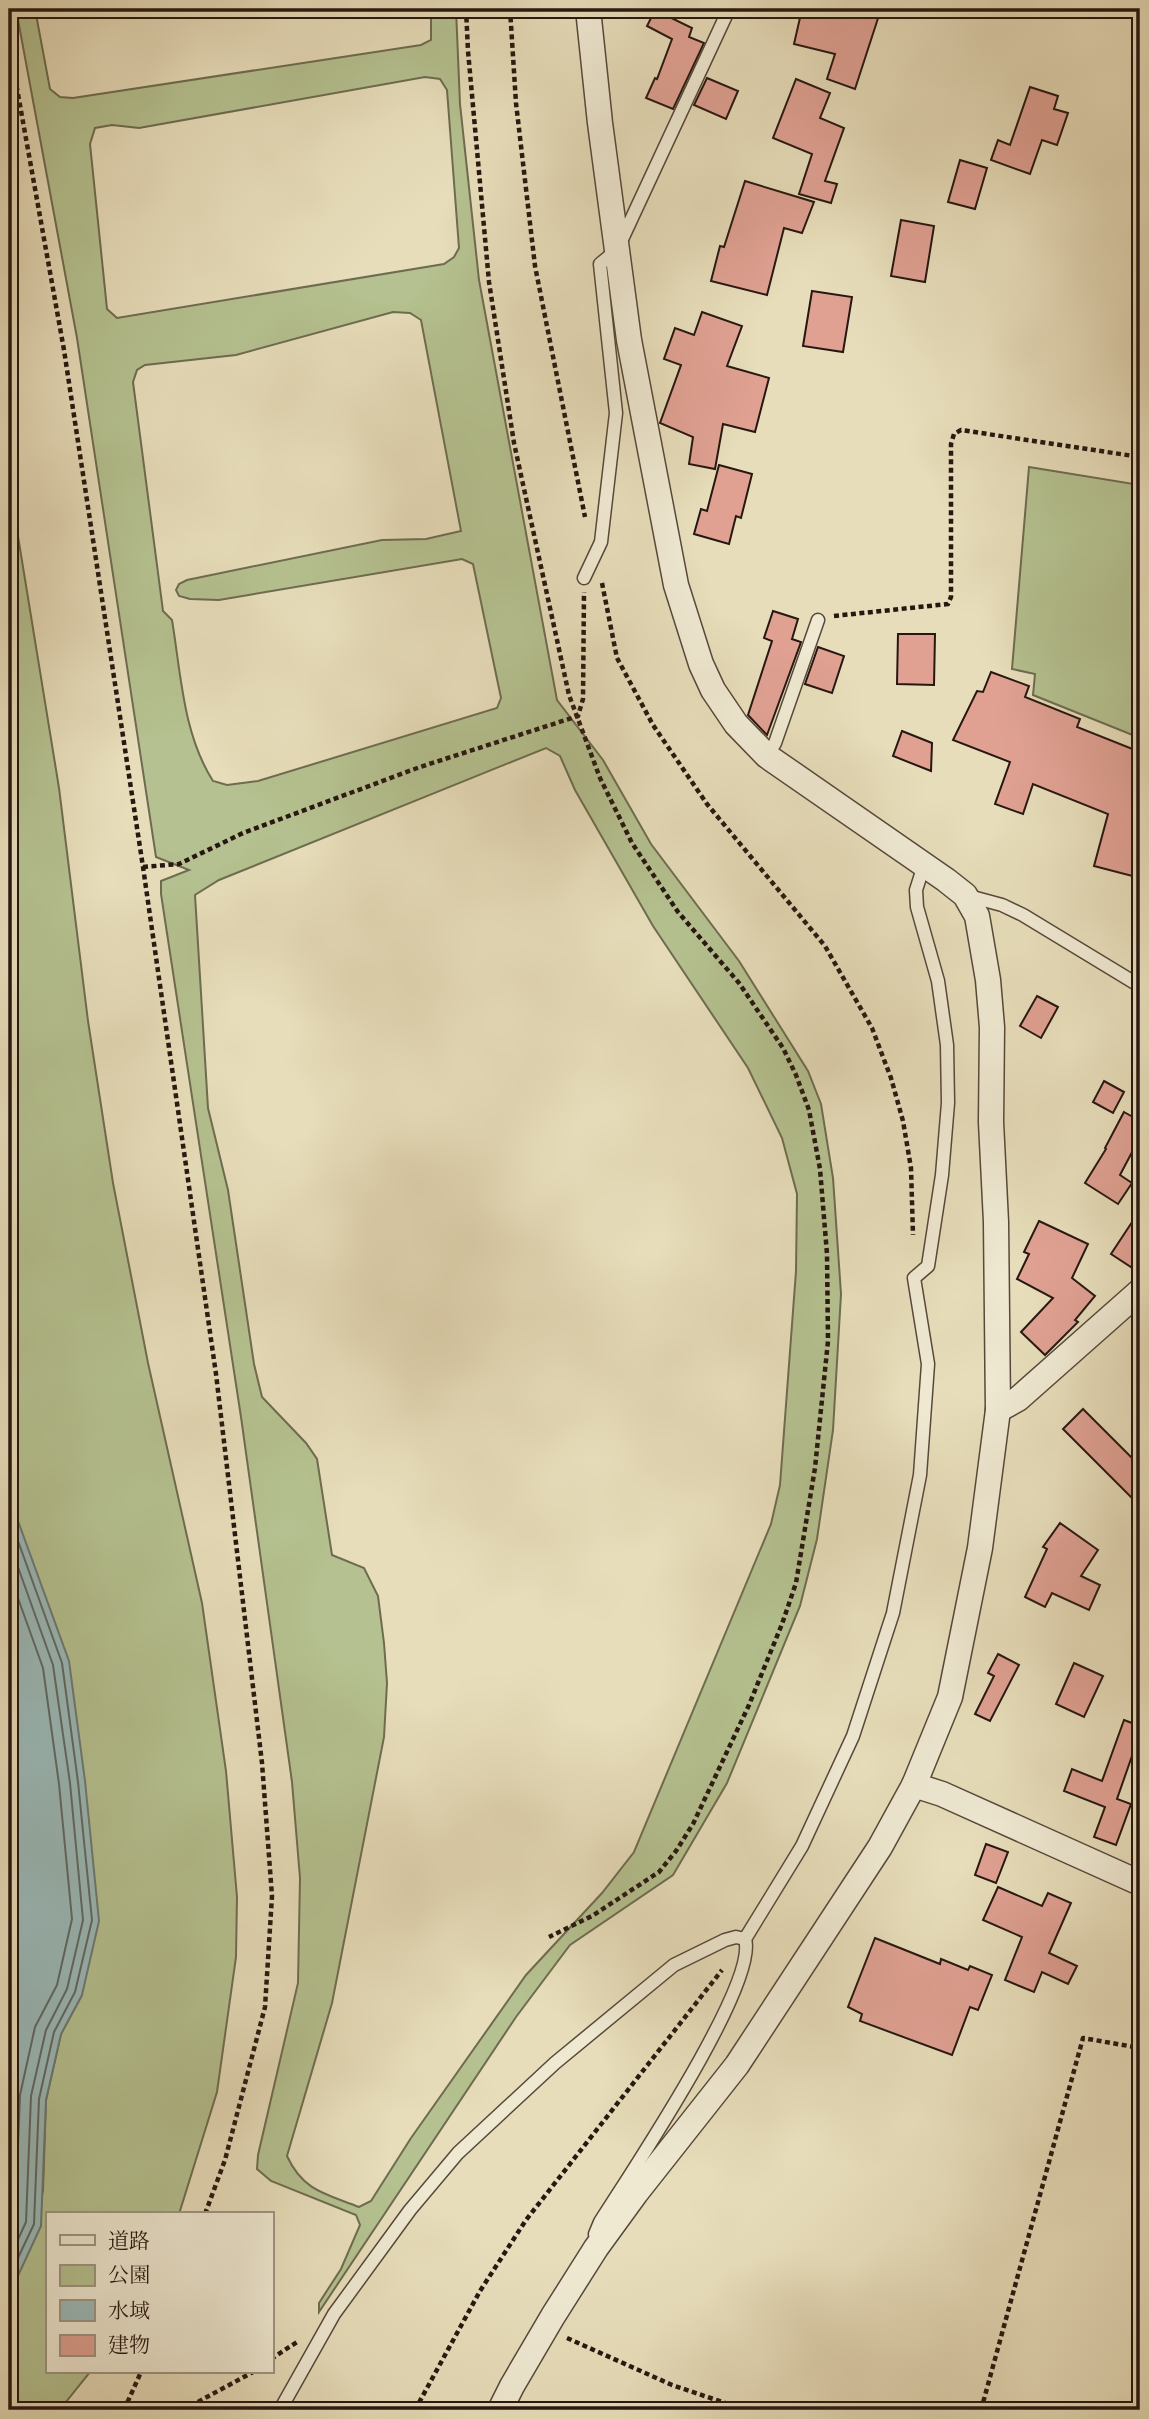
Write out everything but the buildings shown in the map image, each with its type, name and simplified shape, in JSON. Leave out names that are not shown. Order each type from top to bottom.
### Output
[{"type":"street","points":[[500,2410],[553,2316],[596,2248],[737,2064],[880,1847],[914,1785],[950,1697],[981,1548],[999,1410],[991,1122],[992,1027],[988,980],[977,916],[965,895],[767,756],[736,724],[713,690],[690,634],[662,520],[629,340],[600,123],[588,9]]},
{"type":"street","points":[[999,1410],[1018,1399],[1140,1291]]},
{"type":"street","points":[[914,1785],[942,1794],[1140,1883]]},
{"type":"lane","points":[[584,578],[601,541],[616,413],[600,264],[617,250],[729,9]]},
{"type":"lane","points":[[767,756],[775,743],[818,620]]},
{"type":"lane","points":[[596,2248],[595,2233],[600,2222],[690,2078],[737,1985],[748,1948],[745,1939],[802,1846],[853,1736],[893,1613],[920,1475],[928,1364],[914,1278],[928,1266],[942,1175],[948,1103],[947,1045],[938,981],[917,907],[916,890],[924,865]]},
{"type":"lane","points":[[965,895],[1002,905],[1023,915],[1140,986]]},
{"type":"lane","points":[[280,2410],[334,2314],[410,2210],[458,2153],[555,2063],[674,1965],[725,1940],[736,1937],[745,1939]]},
{"type":"path","points":[[467,9],[468,51],[489,282],[514,443],[569,695],[600,778],[632,843],[678,912],[739,983],[783,1048],[796,1075],[809,1110],[820,1169],[827,1254],[828,1341],[816,1468],[796,1583],[782,1624],[743,1717],[693,1824],[676,1852],[659,1872],[592,1916],[549,1937]]},
{"type":"path","points":[[9,44],[64,350],[143,867],[216,1374],[262,1763],[272,1896],[265,2007],[225,2160],[206,2212]]},
{"type":"path","points":[[818,620],[948,604],[951,597],[951,444],[954,434],[961,430],[1140,457]]},
{"type":"path","points":[[578,716],[583,699],[584,578]]},
{"type":"path","points":[[143,867],[179,864],[243,833],[420,767],[578,716]]},
{"type":"path","points":[[415,2410],[480,2291],[526,2220],[722,1969]]},
{"type":"path","points":[[981,2410],[1083,2038],[1140,2048]]},
{"type":"path","points":[[572,2326],[566,2338],[672,2385],[746,2410]]},
{"type":"path","points":[[124,2410],[140,2374]]},
{"type":"path","points":[[183,2410],[249,2374]]},
{"type":"green space","points":[[16,9],[35,9],[50,89],[60,97],[73,98],[421,45],[431,40],[431,9],[456,9],[460,104],[479,280],[557,700],[603,760],[651,844],[739,961],[808,1071],[821,1104],[833,1178],[841,1294],[833,1430],[817,1539],[800,1606],[727,1783],[673,1875],[570,1945],[516,2017],[319,2312],[319,2303],[341,2269],[360,2225],[356,2215],[271,2181],[257,2169],[298,1983],[300,1878],[292,1782],[241,1417],[161,894],[161,881],[189,870],[156,857],[77,338]],"holes":[[[425,77],[440,79],[447,90],[459,248],[454,257],[444,264],[117,318],[107,309],[90,144],[95,128],[112,125],[139,128]],[[393,312],[410,313],[421,320],[461,531],[426,539],[382,540],[187,580],[179,584],[176,590],[179,596],[219,600],[462,559],[473,564],[501,698],[497,708],[258,781],[227,785],[213,781],[203,763],[189,724],[172,620],[163,611],[133,382],[137,370],[145,365],[236,355]],[[546,748],[560,756],[575,790],[653,926],[748,1068],[782,1138],[797,1194],[796,1271],[780,1485],[771,1524],[634,1852],[602,1893],[526,1975],[411,2138],[371,2201],[359,2207],[308,2184],[293,2168],[287,2156],[332,2003],[384,1737],[387,1683],[384,1643],[378,1596],[364,1568],[332,1555],[317,1459],[306,1443],[262,1397],[254,1364],[228,1190],[208,1108],[195,895],[219,880]]]},
{"type":"green space","points":[[1029,467],[1140,485],[1140,738],[1033,695],[1035,674],[1012,669]]},
{"type":"green space","points":[[9,481],[59,788],[88,1021],[113,1183],[148,1363],[202,1603],[226,1771],[237,1897],[236,1957],[217,2092],[180,2212],[46,2212],[46,2374],[88,2374],[62,2407],[73,2410],[9,2410],[9,2287],[17,2278],[43,2191],[46,2100],[61,2034],[82,1995],[9,1482]]},
{"type":"water","points":[[9,1482],[14,1510],[69,1661],[85,1781],[99,1921],[82,1995],[61,2034],[46,2100],[41,2226],[17,2278],[9,2287]]}]
